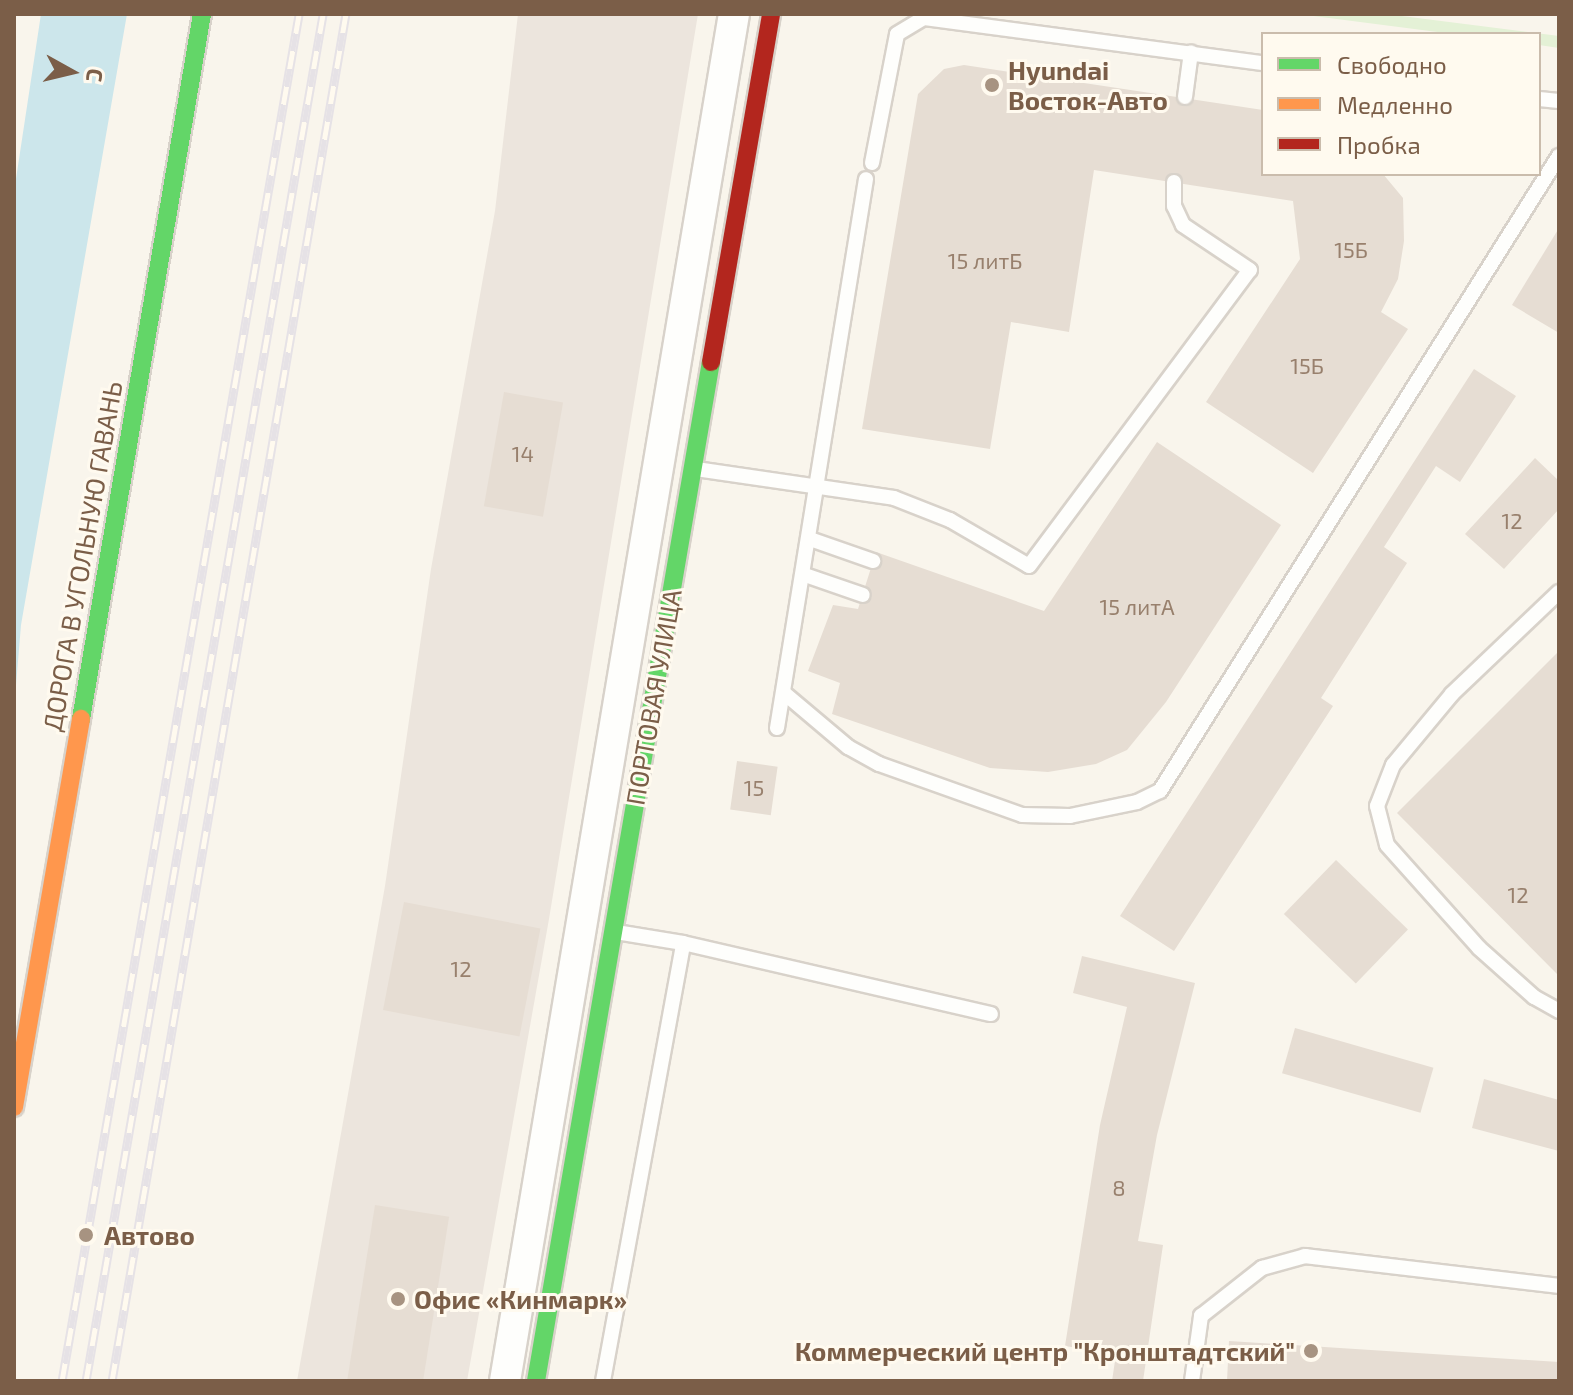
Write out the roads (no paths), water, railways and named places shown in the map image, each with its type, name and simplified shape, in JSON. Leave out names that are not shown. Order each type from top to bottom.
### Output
[{"type":"street","name":"ДОРОГА В УГОЛЬНУЮ ГАВАНЬ","points":[[14,1107],[202,14]]},
{"type":"street","name":"ПОРТОВАЯ УЛИЦА","points":[[505,1381],[734,14]]},
{"type":"street","name":"ПОРТОВАЯ УЛИЦА","points":[[536,1381],[771,14]]},
{"type":"lane","points":[[872,163],[897,34],[924,18],[1261,63]]},
{"type":"lane","points":[[1185,97],[1191,52]]},
{"type":"lane","points":[[784,693],[848,747],[879,764],[1022,815],[1070,816],[1137,802],[1160,791],[1559,156]]},
{"type":"lane","points":[[777,728],[805,575],[813,485],[866,179]]},
{"type":"lane","points":[[657,463],[894,498],[950,520],[1029,566],[1250,270],[1183,225],[1174,206],[1174,182]]},
{"type":"lane","points":[[810,539],[873,561]]},
{"type":"lane","points":[[805,575],[863,595]]},
{"type":"lane","points":[[1559,592],[1452,694],[1393,765],[1377,806],[1387,845],[1479,948],[1534,997],[1559,1011]]},
{"type":"lane","points":[[580,927],[683,943],[991,1014]]},
{"type":"lane","points":[[603,1381],[683,943]]},
{"type":"lane","points":[[1192,1381],[1201,1316],[1262,1268],[1305,1256],[1559,1286]]},
{"type":"water","points":[[41,14],[127,14],[21,625],[14,709],[14,192]]},
{"type":"railway","points":[[62,1381],[299,14]]},
{"type":"railway","points":[[86,1381],[323,14]]},
{"type":"railway","points":[[112,1381],[346,14]]},
{"type":"place","name":"Hyundai Восток-Авто","points":[[992,85]]},
{"type":"place","name":"Автово","points":[[86,1235]]},
{"type":"place","name":"Офис «Кинмарк»","points":[[398,1299]]},
{"type":"place","name":"Коммерческий центр \"Кронштадтский\"","points":[[1311,1351]]}]
